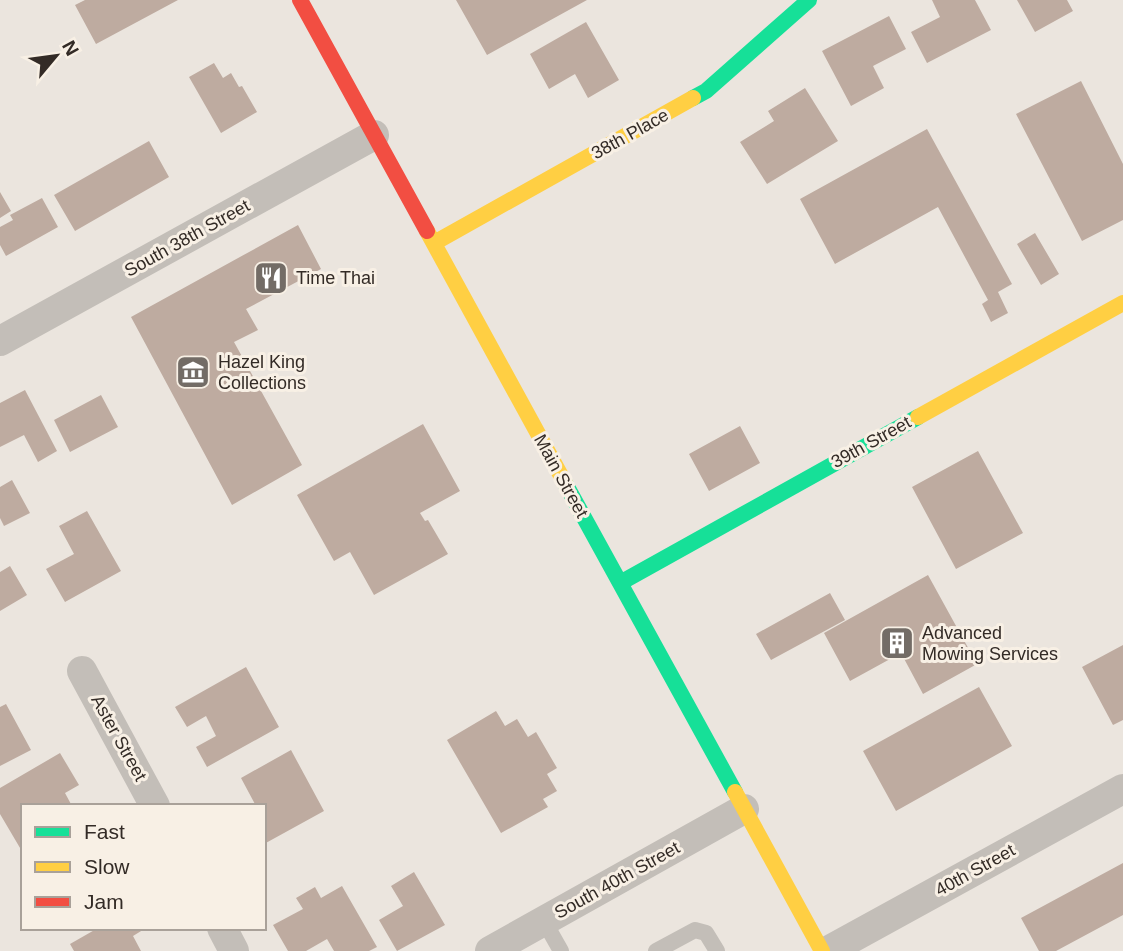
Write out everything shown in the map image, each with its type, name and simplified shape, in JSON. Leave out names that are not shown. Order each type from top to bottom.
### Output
[{"type":"main road","name":"Main Street","points":[[300,0],[822,951]]},
{"type":"main road","name":"38th Place","points":[[434,243],[706,91],[809,0]]},
{"type":"main road","name":"39th Street","points":[[620,583],[1123,303]]},
{"type":"street","name":"South 38th Street","points":[[0,341],[374,135]]},
{"type":"street","name":"Aster Street","points":[[82,671],[154,804]]},
{"type":"street","name":"40th Street","points":[[828,951],[1123,789]]},
{"type":"street","name":"South 40th Street","points":[[490,951],[744,808]]},
{"type":"street","points":[[223,930],[234,951]]},
{"type":"lane","points":[[544,921],[561,951]]},
{"type":"lane","points":[[656,951],[690,932],[701,931],[706,933],[717,951]]},
{"type":"building","points":[[85,0],[178,0],[96,44],[75,5]]},
{"type":"building","points":[[456,0],[587,0],[487,55]]},
{"type":"building","points":[[932,0],[975,0],[991,30],[927,63],[911,32],[940,17]]},
{"type":"building","points":[[1017,0],[1067,0],[1073,11],[1035,32]]},
{"type":"building","points":[[889,16],[906,49],[873,66],[884,88],[851,106],[822,51]]},
{"type":"building","points":[[586,22],[619,80],[588,98],[575,74],[549,89],[530,54]]},
{"type":"building","points":[[214,63],[223,78],[231,73],[257,112],[221,133],[189,77]]},
{"type":"building","points":[[1081,81],[1123,164],[1123,220],[1082,241],[1016,114]]},
{"type":"building","points":[[805,88],[838,141],[767,184],[740,142],[774,121],[768,111]]},
{"type":"building","points":[[927,129],[1012,284],[998,292],[1008,313],[991,322],[982,304],[988,300],[938,207],[835,264],[800,199]]},
{"type":"building","points":[[149,141],[169,177],[75,231],[54,195]]},
{"type":"building","points":[[0,192],[11,211],[0,218]]},
{"type":"building","points":[[42,198],[58,227],[6,256],[0,245],[0,227],[13,220],[10,215]]},
{"type":"building","points":[[298,225],[321,269],[246,309],[258,330],[234,342],[302,465],[232,505],[131,317]]},
{"type":"building","points":[[1035,233],[1059,274],[1041,285],[1017,244]]},
{"type":"building","points":[[25,390],[57,451],[38,462],[24,435],[0,447],[0,403]]},
{"type":"building","points":[[101,395],[118,427],[70,452],[54,420]]},
{"type":"building","points":[[423,424],[460,491],[420,513],[425,521],[428,520],[448,554],[374,595],[350,552],[334,561],[297,495]]},
{"type":"building","points":[[740,426],[760,463],[709,491],[689,454]]},
{"type":"building","points":[[978,451],[1023,533],[956,569],[912,487]]},
{"type":"building","points":[[12,480],[30,513],[4,526],[0,518],[0,487]]},
{"type":"building","points":[[87,511],[121,571],[65,602],[46,569],[74,554],[59,526]]},
{"type":"building","points":[[10,566],[27,595],[0,611],[0,572]]},
{"type":"building","name":"Advanced Mowing Services","points":[[928,575],[977,664],[923,694],[901,653],[850,681],[824,633]]},
{"type":"building","points":[[830,593],[845,620],[771,660],[756,634]]},
{"type":"building","points":[[1123,645],[1123,720],[1113,725],[1082,667]]},
{"type":"building","points":[[246,667],[279,727],[207,767],[196,747],[216,736],[206,716],[187,727],[175,707]]},
{"type":"building","points":[[979,687],[1012,746],[896,811],[863,751]]},
{"type":"building","points":[[6,704],[31,750],[0,766],[0,707]]},
{"type":"building","points":[[496,711],[505,726],[517,719],[528,737],[536,732],[557,768],[547,774],[557,791],[543,799],[548,807],[501,833],[447,740]]},
{"type":"building","points":[[291,750],[324,811],[266,843],[266,804],[255,804],[241,778]]},
{"type":"building","points":[[60,753],[79,785],[65,793],[71,804],[21,804],[21,850],[0,814],[0,788]]},
{"type":"building","points":[[1123,863],[1123,915],[1056,951],[1039,951],[1021,918]]},
{"type":"building","points":[[414,872],[445,925],[397,951],[379,920],[403,906],[391,886]]},
{"type":"building","points":[[342,886],[377,947],[369,951],[334,951],[327,939],[306,951],[288,951],[273,925],[303,909],[296,898],[315,887],[321,898]]},
{"type":"building","points":[[94,930],[143,930],[133,936],[141,951],[74,951],[70,944]]},
{"type":"traffic: fast","points":[[693,98],[706,91],[809,0]]},
{"type":"traffic: fast","points":[[620,583],[918,417]]},
{"type":"traffic: fast","points":[[565,483],[735,792]]},
{"type":"traffic: slow","points":[[434,243],[693,98]]},
{"type":"traffic: slow","points":[[427,231],[565,483]]},
{"type":"traffic: slow","points":[[918,417],[1123,303]]},
{"type":"traffic: slow","points":[[735,792],[822,951]]},
{"type":"traffic: jam","points":[[300,0],[427,231]]},
{"type":"place","name":"Time Thai","points":[[271,278]]},
{"type":"place","name":"Hazel King Collections","points":[[193,372]]},
{"type":"place","name":"Advanced Mowing Services","points":[[897,643]]}]
